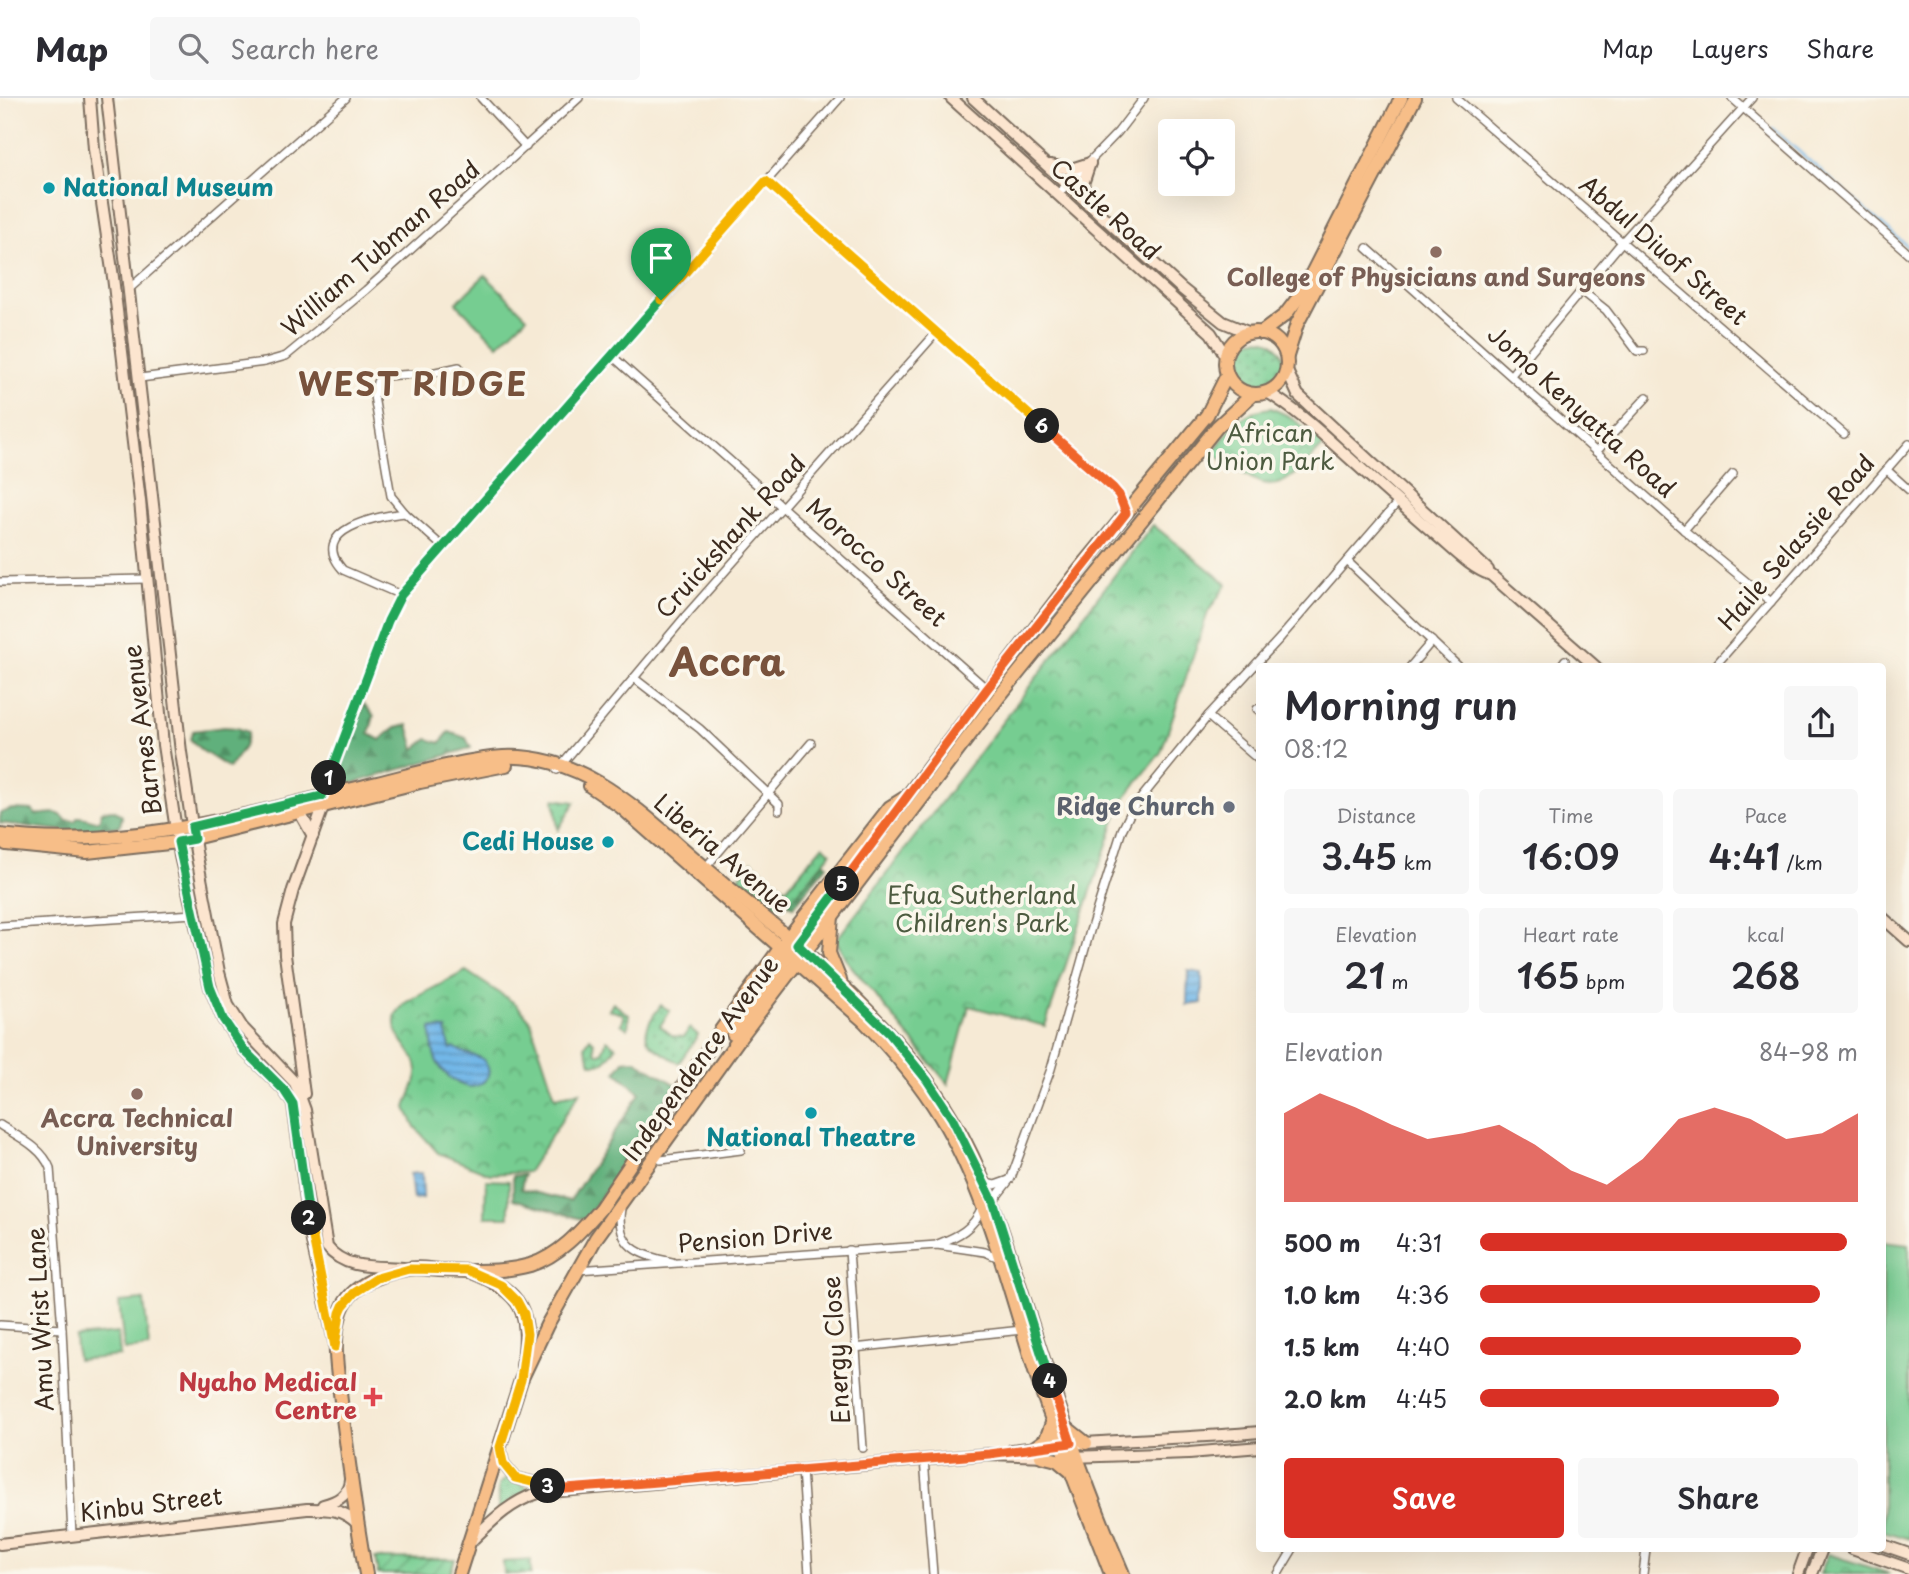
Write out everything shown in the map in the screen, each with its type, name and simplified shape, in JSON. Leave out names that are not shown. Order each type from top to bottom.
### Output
[{"type":"main road","name":"Barnes Avenue","points":[[90,98],[94,149],[118,316],[163,745],[177,836],[210,987],[223,1019],[244,1050],[284,1090],[293,1104],[311,1237],[335,1347],[356,1523],[366,1574]]},
{"type":"main road","name":"Barnes Avenue","points":[[107,98],[170,666],[193,833],[219,972],[228,1005],[242,1027],[295,1083],[305,1110],[327,1247],[336,1258],[350,1263],[409,1269]]},
{"type":"main road","name":"Castle Road","points":[[951,98],[1211,333],[1226,357]]},
{"type":"main road","name":"Castle Road","points":[[973,98],[1209,312],[1223,322],[1256,333]]},
{"type":"main road","points":[[793,950],[987,689],[1207,415],[1227,375],[1226,357],[1230,346],[1239,337],[1256,333],[1285,315],[1302,293],[1401,98]]},
{"type":"main road","points":[[1415,98],[1297,324],[1287,356],[1287,371],[1298,395],[1468,550],[1491,575],[1591,663]]},
{"type":"main road","points":[[1045,163],[1062,170],[1071,170],[1090,163]]},
{"type":"main road","points":[[1088,204],[1083,184],[1090,163]]},
{"type":"main road","points":[[1256,333],[1273,337],[1282,345],[1287,356]]},
{"type":"main road","points":[[1227,375],[1237,388],[1253,394],[1267,392],[1276,387],[1287,371]]},
{"type":"main road","points":[[1267,392],[1309,422],[1470,563],[1483,573],[1491,575]]},
{"type":"main road","name":"Independence Avenue","points":[[335,1347],[340,1313],[354,1293],[377,1278],[409,1269],[467,1270],[531,1265],[561,1248],[578,1234],[600,1209],[721,1030],[793,950],[832,915],[998,698],[1217,427],[1253,394]]},
{"type":"main road","name":"Liberia Avenue","points":[[193,833],[323,801],[496,766],[559,767],[609,787],[705,868],[793,950],[874,1031],[919,1084],[947,1128],[988,1205],[1065,1444],[1123,1574]]},
{"type":"main road","name":"Liberia Avenue","points":[[559,767],[621,807],[845,990],[889,1033],[927,1080],[952,1118],[985,1183],[1000,1258],[1022,1330],[1059,1425]]},
{"type":"main road","points":[[305,1110],[299,1046],[285,955],[284,925],[323,801]]},
{"type":"main road","name":"Liberia Avenue","points":[[0,843],[87,852],[300,813],[323,801]]},
{"type":"main road","points":[[300,813],[313,836]]},
{"type":"main road","name":"Liberia Avenue","points":[[0,835],[84,840],[177,836]]},
{"type":"main road","points":[[832,915],[830,953],[845,990]]},
{"type":"main road","points":[[1886,921],[1909,941]]},
{"type":"main road","name":"Independence Avenue","points":[[459,1574],[521,1380],[576,1270],[596,1238],[722,1063],[793,950]]},
{"type":"main road","points":[[277,1063],[291,1062],[299,1046]]},
{"type":"main road","points":[[467,1270],[501,1285],[517,1301],[524,1314],[527,1334],[521,1380]]},
{"type":"main road","points":[[1038,1451],[1059,1425],[1086,1443]]},
{"type":"main road","points":[[468,1544],[499,1514],[523,1498],[566,1489],[1038,1451],[1065,1444],[1194,1439],[1256,1432]]},
{"type":"main road","points":[[500,1447],[503,1463],[515,1478],[566,1489]]},
{"type":"main road","points":[[1038,1451],[1070,1457],[1189,1453],[1256,1447]]},
{"type":"main road","points":[[1038,1451],[1057,1460],[1069,1470]]},
{"type":"main road","name":"Liberia Avenue","points":[[1070,1457],[1069,1470],[1111,1574]]},
{"type":"main road","points":[[307,1508],[340,1499],[350,1486],[350,1475]]},
{"type":"main road","points":[[307,1508],[335,1509],[344,1512],[356,1523]]},
{"type":"main road","name":"Kinbu Street","points":[[0,1544],[307,1508]]},
{"type":"main road","points":[[1886,1546],[1909,1554]]},
{"type":"main road","points":[[1798,1574],[1806,1552]]},
{"type":"main road","points":[[1812,1574],[1822,1552]]},
{"type":"main road","points":[[1861,1552],[1909,1569]]},
{"type":"street","points":[[129,289],[346,98]]},
{"type":"street","points":[[481,98],[526,147]]},
{"type":"street","name":"William Tubman Road","points":[[139,378],[265,362],[286,356],[366,290],[579,98]]},
{"type":"street","points":[[323,801],[384,632],[401,595],[840,98]]},
{"type":"street","points":[[1057,195],[1118,132],[1144,98]]},
{"type":"street","name":"Abdul Diuof Street","points":[[1456,98],[1844,434]]},
{"type":"street","points":[[1732,98],[1909,254]]},
{"type":"street","points":[[1511,375],[1622,242],[1752,98]]},
{"type":"street","points":[[766,181],[1119,495],[1126,513]]},
{"type":"street","name":"Jomo Kenyatta Road","points":[[1367,248],[1684,530],[1771,602]]},
{"type":"street","points":[[1582,291],[1606,310],[1637,351],[1644,351]]},
{"type":"street","name":"Cruickshank Road","points":[[559,767],[683,619],[937,332]]},
{"type":"street","name":"Morocco Street","points":[[611,355],[987,689]]},
{"type":"street","points":[[443,547],[405,513],[391,496],[374,404],[377,382],[386,374],[430,373],[458,367]]},
{"type":"street","points":[[1597,452],[1647,397]]},
{"type":"street","name":"Haile Selassie Road","points":[[1718,663],[1909,444]]},
{"type":"street","points":[[1887,470],[1909,490]]},
{"type":"street","points":[[1684,530],[1732,474]]},
{"type":"street","points":[[1119,495],[1140,497]]},
{"type":"street","name":"Pension Drive","points":[[1257,663],[1398,502]]},
{"type":"street","points":[[401,595],[343,570],[333,550],[339,536],[351,526],[375,517],[405,513]]},
{"type":"street","points":[[1347,561],[1455,663]]},
{"type":"street","points":[[0,582],[147,579]]},
{"type":"street","points":[[1413,663],[1432,641]]},
{"type":"street","name":"Pension Drive","points":[[937,1245],[962,1234],[977,1221],[1010,1180],[1051,1069],[1080,963],[1122,830],[1143,793],[1256,664]]},
{"type":"street","points":[[634,678],[700,729],[779,804],[779,810]]},
{"type":"street","points":[[1208,716],[1256,758]]},
{"type":"street","points":[[705,868],[811,743]]},
{"type":"street","points":[[0,926],[194,914]]},
{"type":"street","name":"Amu Wrist Lane","points":[[0,1125],[39,1150],[50,1168],[62,1329],[72,1535]]},
{"type":"street","points":[[661,1160],[741,1150]]},
{"type":"street","points":[[985,1183],[995,1185],[1010,1180]]},
{"type":"street","points":[[622,1202],[621,1230],[629,1247],[650,1258],[676,1263]]},
{"type":"street","name":"Pension Drive","points":[[576,1270],[937,1245],[985,1252],[1000,1258]]},
{"type":"street","name":"Energy Close","points":[[849,1250],[863,1448]]},
{"type":"street","points":[[0,1325],[62,1329]]},
{"type":"street","points":[[854,1348],[1022,1330]]},
{"type":"street","points":[[924,1459],[933,1574]]},
{"type":"street","points":[[802,1469],[809,1574]]},
{"type":"street","points":[[1278,1574],[1291,1552]]},
{"type":"street","points":[[1643,1574],[1646,1552]]},
{"type":"green space","points":[[485,275],[527,317],[498,345],[456,303]]},
{"type":"green space","points":[[1259,339],[1277,346],[1284,364],[1277,382],[1259,389],[1241,382],[1234,364],[1241,346]]},
{"type":"green space","name":"African Union Park","points":[[1271,408],[1289,416],[1325,444],[1294,475],[1272,484],[1248,476],[1212,453],[1243,417]]},
{"type":"green space","name":"Efua Sutherland Children's Park","points":[[1153,525],[1227,584],[1208,612],[1161,752],[1121,803],[1045,1026],[969,1006],[948,1084],[847,961],[836,940]]},
{"type":"green space","points":[[364,704],[374,716],[369,734],[380,740],[395,728],[408,725],[415,749],[428,739],[440,743],[449,732],[466,738],[471,748],[341,787],[335,783]]},
{"type":"green space","points":[[224,727],[248,732],[244,747],[229,768],[201,750],[190,739],[193,731]]},
{"type":"green space","points":[[554,799],[575,802],[558,830]]},
{"type":"green space","points":[[12,809],[33,810],[35,814],[55,813],[66,820],[75,821],[80,817],[99,821],[102,811],[114,810],[122,816],[120,826],[76,832],[0,823],[0,813]]},
{"type":"green space","points":[[823,845],[831,853],[789,904],[772,905],[739,877],[752,862],[786,889]]},
{"type":"green space","points":[[824,862],[827,865],[793,907],[789,904]]},
{"type":"green space","points":[[735,876],[772,907],[765,915],[728,885]]},
{"type":"green space","points":[[466,971],[516,1004],[530,1020],[555,1097],[580,1092],[528,1172],[490,1174],[438,1153],[415,1127],[406,1108],[417,1070],[412,1055],[396,1030],[396,1014],[405,1003]]},
{"type":"green space","points":[[613,1003],[629,1015],[628,1029],[621,1024],[623,1014],[609,1010]]},
{"type":"green space","points":[[661,1005],[670,1011],[660,1026],[673,1036],[684,1037],[690,1028],[698,1035],[679,1063],[648,1040],[648,1026]]},
{"type":"green space","points":[[590,1038],[598,1054],[602,1052],[607,1040],[616,1047],[603,1063],[591,1063],[585,1046]]},
{"type":"green space","points":[[635,1060],[678,1086],[585,1220],[513,1199],[513,1176],[524,1175],[521,1189],[570,1201],[640,1093],[616,1072],[624,1061]]},
{"type":"green space","points":[[486,1180],[509,1181],[509,1217],[485,1217]]},
{"type":"green space","points":[[1886,1241],[1909,1244],[1909,1539],[1886,1532]]},
{"type":"green space","points":[[144,1300],[149,1347],[124,1350],[119,1302]]},
{"type":"green space","points":[[118,1333],[120,1356],[77,1360],[75,1337]]},
{"type":"green space","points":[[508,1477],[528,1490],[498,1512],[499,1485]]},
{"type":"green space","points":[[1828,1554],[1890,1574],[1820,1574]]},
{"type":"green space","points":[[375,1558],[455,1559],[450,1574],[378,1574]]},
{"type":"green space","points":[[531,1560],[531,1574],[504,1574],[503,1562]]},
{"type":"water","points":[[1188,971],[1202,973],[1202,1003],[1187,1005]]},
{"type":"water","points":[[431,1028],[447,1029],[451,1049],[454,1047],[485,1061],[489,1074],[483,1082],[469,1087],[448,1076],[435,1058]]},
{"type":"water","points":[[422,1173],[423,1198],[413,1199],[410,1174]]},
{"type":"waterway","points":[[1772,128],[1909,248]]},
{"type":"place","name":"National Museum","points":[[49,188]]},
{"type":"place","name":"College of Physicians and Surgeons","points":[[1436,252]]},
{"type":"place","name":"Ridge Church","points":[[1229,807]]},
{"type":"place","name":"Cedi House","points":[[608,842]]},
{"type":"place","name":"Accra Technical University","points":[[137,1094]]},
{"type":"place","name":"National Theatre","points":[[811,1113]]},
{"type":"place","name":"Nyaho Medical Centre","points":[[373,1397]]},
{"type":"district","name":"WEST RIDGE","points":[[413,385]]},
{"type":"district","name":"Accra","points":[[727,663]]},
{"type":"route","points":[[766,181],[1113,488],[1123,502],[1126,513],[987,689],[797,944],[889,1033],[927,1080],[952,1118],[993,1201],[1071,1443],[989,1454],[566,1489],[515,1478],[503,1463],[500,1447],[521,1380],[527,1334],[524,1314],[517,1301],[501,1285],[467,1270],[409,1269],[377,1278],[364,1284],[343,1306],[335,1347],[311,1237],[293,1104],[284,1090],[244,1050],[223,1019],[210,987],[178,842],[194,839],[192,827],[322,796],[388,621],[401,595],[661,300],[766,181]]}]
